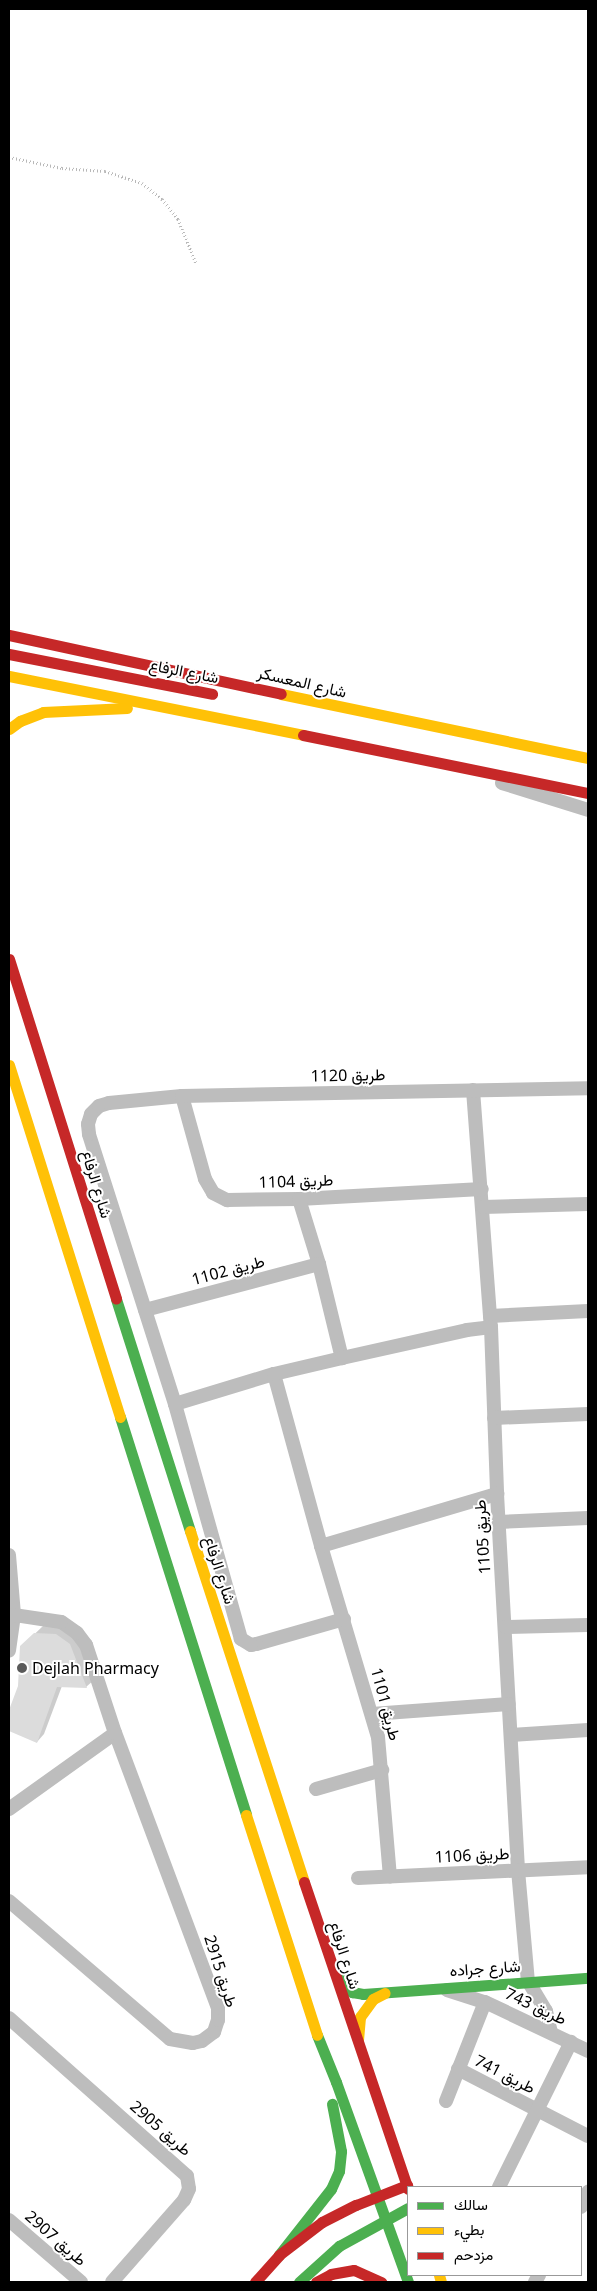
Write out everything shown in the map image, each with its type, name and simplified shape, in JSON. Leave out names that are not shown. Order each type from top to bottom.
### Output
[{"type":"main road","name":"شارع المعسكر","points":[[9,635],[353,710],[588,758]]},
{"type":"main road","name":"شارع الرفاع","points":[[9,654],[227,697]]},
{"type":"main road","points":[[9,676],[588,793]]},
{"type":"main road","points":[[9,729],[31,716],[54,710],[164,707]]},
{"type":"main road","points":[[314,714],[353,710]]},
{"type":"main road","name":"شارع الرفاع","points":[[9,959],[150,1409],[331,1965],[408,2186]]},
{"type":"main road","points":[[9,1065],[313,2026],[378,2196],[408,2282]]},
{"type":"main road","name":"شارع جراده","points":[[331,1965],[345,1986],[352,1992],[363,1994],[439,1987],[588,1978]]},
{"type":"main road","points":[[359,2048],[357,2031],[360,2017],[373,1999],[385,1992]]},
{"type":"main road","points":[[255,2282],[331,2189],[339,2171],[341,2151],[336,2120],[313,2026]]},
{"type":"main road","points":[[279,2255],[322,2222],[378,2196],[407,2187]]},
{"type":"main road","points":[[299,2282],[339,2246],[407,2208]]},
{"type":"main road","points":[[316,2282],[331,2274],[354,2270],[381,2282]]},
{"type":"street","points":[[447,763],[523,792],[588,810]]},
{"type":"street","name":"طريق 1120","points":[[145,1310],[89,1134],[88,1124],[91,1114],[99,1106],[109,1103],[182,1096],[588,1088]]},
{"type":"street","name":"طريق 1105","points":[[473,1090],[491,1321],[497,1494],[518,1870],[528,1981]]},
{"type":"street","name":"طريق 1104","points":[[182,1096],[205,1179],[213,1192],[227,1200],[299,1199],[482,1189]]},
{"type":"street","points":[[299,1199],[319,1264],[342,1358]]},
{"type":"street","points":[[483,1208],[588,1204]]},
{"type":"street","name":"طريق 1102","points":[[145,1310],[319,1264]]},
{"type":"street","points":[[145,1310],[175,1404],[241,1639],[251,1645],[344,1619]]},
{"type":"street","points":[[175,1404],[274,1374],[467,1330],[491,1321],[588,1311]]},
{"type":"street","name":"طريق 1101","points":[[274,1374],[321,1546],[378,1737],[390,1876]]},
{"type":"street","points":[[494,1418],[588,1414]]},
{"type":"street","points":[[321,1546],[497,1494]]},
{"type":"street","points":[[499,1522],[588,1518]]},
{"type":"street","points":[[9,1555],[14,1615],[9,1651]]},
{"type":"street","name":"طريق 2915","points":[[9,1901],[170,2040],[193,2043],[202,2041],[214,2032],[218,2020],[218,2008],[116,1733],[89,1652],[77,1633],[61,1622],[14,1615]]},
{"type":"street","points":[[505,1628],[588,1625]]},
{"type":"street","points":[[372,1714],[509,1704]]},
{"type":"street","points":[[511,1735],[588,1730]]},
{"type":"street","points":[[9,1809],[116,1733]]},
{"type":"street","points":[[316,1789],[382,1770]]},
{"type":"street","name":"طريق 1106","points":[[358,1878],[588,1868]]},
{"type":"street","points":[[528,1981],[546,2011],[551,2032]]},
{"type":"street","name":"طريق 743","points":[[439,1987],[485,2002],[588,2051]]},
{"type":"street","points":[[446,2101],[485,2002]]},
{"type":"street","name":"طريق 2905","points":[[9,2018],[183,2170],[187,2176],[189,2189],[184,2200],[112,2282]]},
{"type":"street","name":"طريق 741","points":[[499,2186],[571,2042]]},
{"type":"street","name":"طريق 741","points":[[458,2069],[588,2136]]},
{"type":"street","points":[[582,2205],[588,2192]]},
{"type":"street","name":"طريق 2907","points":[[9,2220],[81,2282]]},
{"type":"path","points":[[9,157],[62,168],[105,171],[142,183],[162,199],[178,219],[196,263]]},
{"type":"building","points":[[34,1633],[56,1634],[70,1644],[87,1688],[57,1687],[37,1743],[9,1731],[9,1710],[18,1686],[20,1646]]},
{"type":"traffic: fast","points":[[116,1299],[190,1531]]},
{"type":"traffic: fast","points":[[120,1417],[246,1815]]},
{"type":"traffic: fast","points":[[336,1972],[352,1992],[363,1994],[588,1978]]},
{"type":"traffic: fast","points":[[317,2035],[336,2082],[408,2282]]},
{"type":"traffic: fast","points":[[279,2255],[331,2189],[339,2171],[341,2151],[332,2104]]},
{"type":"traffic: fast","points":[[299,2282],[339,2246],[407,2209]]},
{"type":"traffic: slow","points":[[9,676],[303,735]]},
{"type":"traffic: slow","points":[[281,694],[588,758]]},
{"type":"traffic: slow","points":[[9,729],[20,721],[43,712],[127,708]]},
{"type":"traffic: slow","points":[[9,1065],[120,1417]]},
{"type":"traffic: slow","points":[[190,1531],[304,1882]]},
{"type":"traffic: slow","points":[[246,1815],[317,2035]]},
{"type":"traffic: slow","points":[[358,2040],[360,2017],[373,1999],[385,1993]]},
{"type":"traffic: slow","points":[[439,2276],[441,2282]]},
{"type":"traffic: jam","points":[[9,635],[281,694]]},
{"type":"traffic: jam","points":[[9,654],[212,694]]},
{"type":"traffic: jam","points":[[303,735],[588,793]]},
{"type":"traffic: jam","points":[[9,959],[116,1299]]},
{"type":"traffic: jam","points":[[304,1882],[407,2186]]},
{"type":"traffic: jam","points":[[255,2282],[279,2255],[322,2222],[356,2205],[407,2185]]},
{"type":"traffic: jam","points":[[316,2282],[331,2274],[354,2270],[381,2282]]},
{"type":"place","name":"Dejlah Pharmacy","points":[[22,1668]]}]
